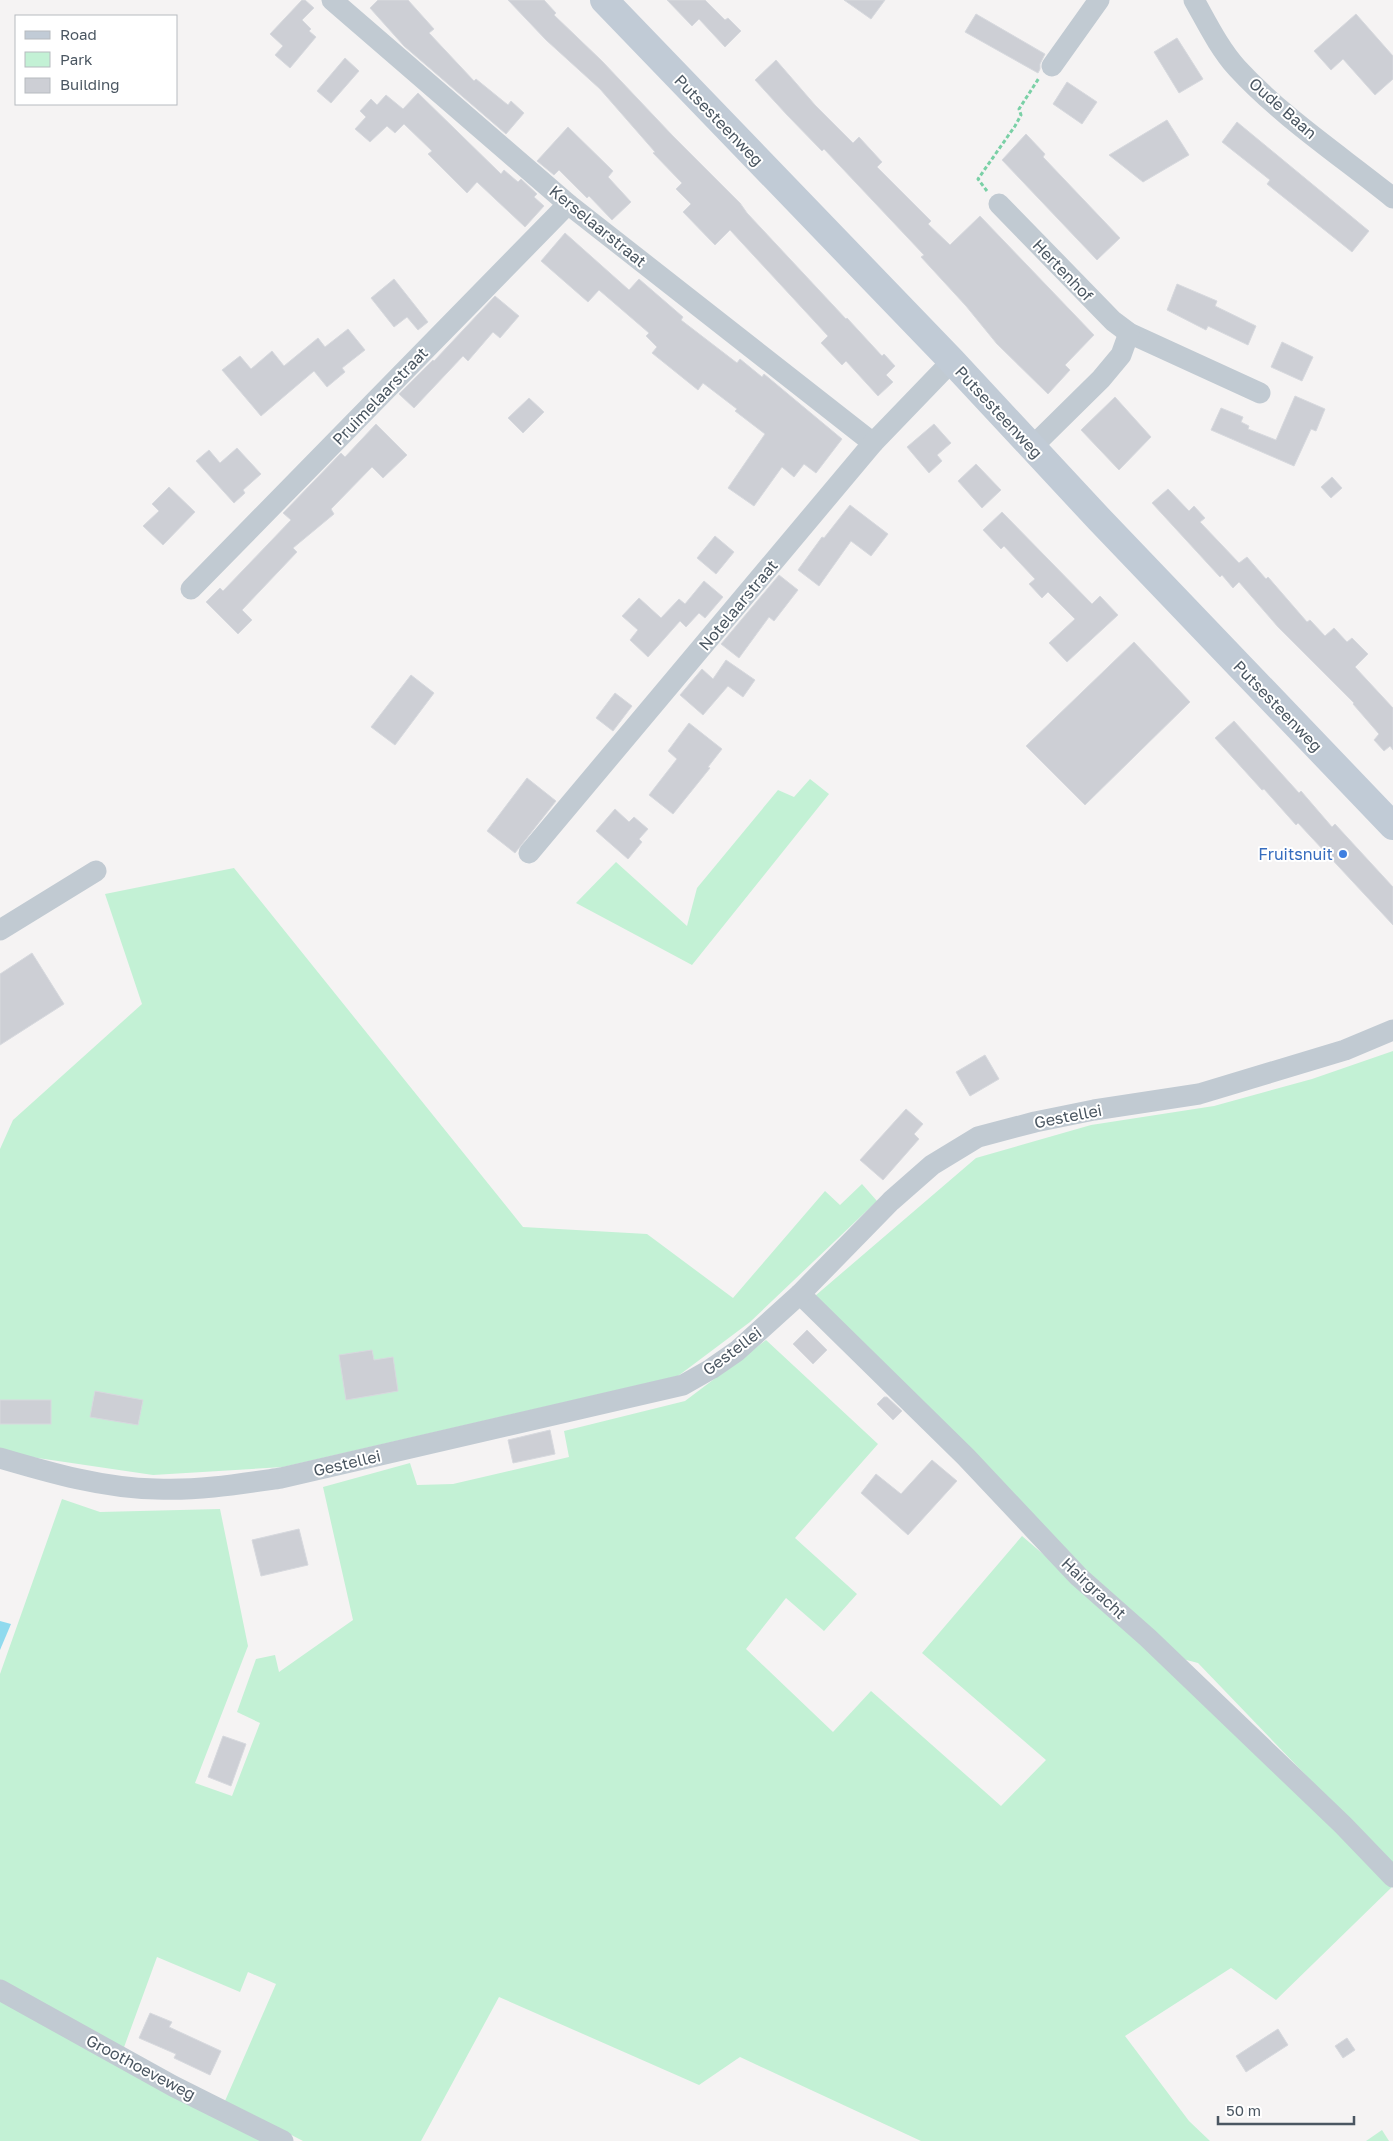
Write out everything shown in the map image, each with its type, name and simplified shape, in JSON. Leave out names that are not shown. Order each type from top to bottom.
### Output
[{"type":"main road","name":"Putsesteenweg","points":[[604,0],[952,361],[1393,826]]},
{"type":"street","name":"Kerselaarstraat","points":[[332,0],[568,204],[873,443]]},
{"type":"street","points":[[1052,66],[1099,0]]},
{"type":"street","name":"Oude Baan","points":[[1194,0],[1222,49],[1237,68],[1274,104],[1393,198]]},
{"type":"street","name":"Pruimelaarstraat","points":[[191,589],[568,204]]},
{"type":"street","name":"Hertenhof","points":[[999,204],[1113,321],[1129,333],[1260,393]]},
{"type":"street","points":[[1032,447],[1101,379],[1121,355],[1129,333]]},
{"type":"street","name":"Notelaarstraat","points":[[530,853],[873,443],[952,361]]},
{"type":"street","points":[[0,930],[96,871]]},
{"type":"street","name":"Gestellei","points":[[0,1458],[97,1483],[156,1489],[220,1487],[281,1478],[683,1385],[711,1369],[737,1350],[800,1294],[891,1201],[932,1165],[978,1137],[1035,1122],[1094,1110],[1199,1094],[1345,1050],[1393,1030]]},
{"type":"street","name":"Hairgracht","points":[[800,1294],[966,1457],[1079,1577],[1158,1648],[1343,1825],[1393,1877]]},
{"type":"street","name":"Groothoeveweg","points":[[0,1990],[173,2086],[283,2141]]},
{"type":"path","points":[[999,204],[980,185],[978,179],[1015,126],[1021,115],[1019,109],[1044,70],[1052,66]]},
{"type":"green space","points":[[810,779],[829,794],[692,965],[576,903],[616,862],[687,926],[697,888],[778,790],[794,797]]},
{"type":"green space","points":[[234,868],[523,1227],[647,1234],[733,1298],[825,1191],[840,1205],[862,1184],[877,1201],[750,1322],[678,1376],[283,1467],[153,1475],[24,1456],[0,1449],[0,1149],[13,1120],[142,1004],[105,894]]},
{"type":"green space","points":[[1393,1051],[1393,1866],[1198,1663],[1156,1652],[1392,1887],[1276,2000],[1231,1968],[1125,2036],[1189,2121],[1210,2141],[921,2141],[740,2057],[699,2085],[499,1997],[421,2141],[303,2141],[225,2101],[276,1984],[248,1972],[240,1992],[157,1957],[123,2050],[0,1982],[0,1674],[62,1499],[100,1512],[220,1509],[248,1646],[195,1783],[232,1796],[260,1723],[237,1712],[256,1659],[275,1655],[279,1672],[353,1620],[323,1487],[410,1463],[417,1485],[453,1484],[569,1457],[564,1431],[685,1401],[766,1340],[878,1444],[795,1538],[857,1594],[824,1631],[786,1598],[746,1649],[833,1732],[871,1691],[1001,1806],[1046,1760],[922,1653],[1022,1536],[1150,1646],[815,1296],[976,1158],[1091,1125],[1214,1106],[1312,1079]]},
{"type":"green space","points":[[0,1998],[266,2141],[0,2141]]},
{"type":"green space","points":[[1382,2130],[1389,2141],[1366,2141]]},
{"type":"water","points":[[0,1621],[11,1624],[0,1650]]},
{"type":"building","points":[[302,0],[305,0],[314,8],[302,20],[311,29],[309,31],[316,37],[290,68],[275,55],[283,46],[270,34]]},
{"type":"building","points":[[378,0],[408,0],[434,29],[429,33],[474,81],[476,79],[508,105],[511,101],[524,113],[506,134],[404,46],[370,8]]},
{"type":"building","points":[[508,0],[544,0],[556,13],[554,15],[602,61],[740,203],[747,213],[846,319],[882,356],[884,354],[895,366],[886,375],[893,382],[878,396],[846,361],[842,365],[821,343],[828,336],[730,230],[715,245],[683,212],[691,204],[676,189],[682,183],[653,153],[655,152],[600,89],[546,40]]},
{"type":"building","points":[[667,0],[705,0],[725,20],[728,18],[741,31],[725,47],[699,19],[692,26]]},
{"type":"building","points":[[844,0],[885,0],[871,19]]},
{"type":"building","points":[[976,14],[1045,54],[1038,73],[965,32]]},
{"type":"building","points":[[1356,14],[1393,56],[1393,79],[1375,95],[1343,59],[1331,70],[1314,51]]},
{"type":"building","points":[[1177,38],[1203,79],[1179,93],[1154,52]]},
{"type":"building","points":[[345,58],[359,71],[331,103],[317,91]]},
{"type":"building","points":[[776,60],[815,105],[853,143],[859,137],[882,162],[877,167],[931,221],[928,224],[950,245],[980,216],[1094,335],[1065,365],[1070,370],[1048,394],[997,344],[966,306],[921,257],[924,255],[824,149],[822,151],[755,80]]},
{"type":"building","points":[[1067,82],[1097,102],[1082,124],[1053,104]]},
{"type":"building","points":[[418,93],[501,174],[504,170],[518,182],[521,179],[537,194],[534,197],[544,206],[525,227],[477,182],[467,193],[428,154],[432,151],[404,124],[395,133],[387,126],[370,142],[355,129],[366,117],[360,111],[371,99],[377,105],[386,95],[403,109]]},
{"type":"building","points":[[1167,120],[1189,155],[1143,182],[1109,155]]},
{"type":"building","points":[[1237,122],[1369,231],[1352,252],[1267,184],[1270,180],[1222,142]]},
{"type":"building","points":[[568,127],[613,171],[608,177],[631,202],[612,220],[589,196],[587,198],[559,170],[554,175],[537,161]]},
{"type":"building","points":[[1026,134],[1045,154],[1043,157],[1120,238],[1097,260],[1002,160]]},
{"type":"building","points":[[565,233],[629,290],[639,279],[683,317],[681,320],[737,363],[740,359],[762,377],[764,374],[842,439],[816,473],[804,464],[794,477],[782,467],[754,506],[728,488],[765,434],[735,411],[737,409],[703,383],[698,390],[652,353],[657,347],[646,336],[649,333],[599,290],[588,302],[541,261]]},
{"type":"building","points":[[394,279],[428,322],[418,330],[407,317],[394,327],[371,298]]},
{"type":"building","points":[[1177,284],[1217,301],[1215,306],[1256,326],[1248,345],[1208,326],[1206,330],[1167,310]]},
{"type":"building","points":[[495,296],[519,316],[500,338],[493,332],[468,361],[463,356],[414,408],[399,394],[434,361]]},
{"type":"building","points":[[348,329],[365,350],[342,368],[345,372],[327,387],[314,371],[261,416],[222,370],[240,356],[251,369],[272,351],[284,366],[318,338],[325,347]]},
{"type":"building","points":[[1282,342],[1313,357],[1302,381],[1271,367]]},
{"type":"building","points":[[1295,396],[1325,409],[1316,431],[1311,429],[1294,466],[1211,430],[1221,408],[1243,417],[1241,422],[1249,426],[1248,429],[1276,440]]},
{"type":"building","points":[[1115,397],[1151,437],[1119,470],[1081,430]]},
{"type":"building","points":[[529,398],[544,412],[523,433],[508,418]]},
{"type":"building","points":[[376,424],[407,455],[383,478],[372,467],[331,509],[334,514],[293,548],[297,552],[242,610],[252,620],[238,634],[206,602],[220,588],[223,591],[291,520],[283,513],[341,453],[345,457]]},
{"type":"building","points":[[934,424],[951,443],[937,455],[942,461],[929,473],[907,447]]},
{"type":"building","points":[[237,448],[261,474],[243,490],[245,493],[234,503],[196,461],[209,450],[220,463]]},
{"type":"building","points":[[976,464],[1001,490],[982,508],[958,481]]},
{"type":"building","points":[[1332,477],[1342,488],[1331,498],[1321,487]]},
{"type":"building","points":[[169,487],[195,512],[163,545],[143,526],[159,511],[152,504]]},
{"type":"building","points":[[1168,489],[1189,511],[1194,506],[1205,518],[1200,522],[1239,563],[1247,557],[1266,579],[1268,577],[1307,622],[1310,620],[1325,636],[1334,628],[1347,642],[1352,638],[1368,654],[1355,667],[1393,708],[1393,750],[1390,746],[1384,751],[1374,740],[1379,734],[1354,703],[1278,627],[1239,582],[1233,588],[1222,575],[1220,577],[1152,503]]},
{"type":"building","points":[[850,505],[888,534],[871,556],[851,541],[819,586],[798,570],[822,537],[824,538]]},
{"type":"building","points":[[1002,512],[1092,604],[1100,596],[1118,615],[1067,662],[1049,643],[1075,619],[1048,592],[1042,598],[1029,584],[1035,579],[1004,546],[1001,549],[983,530]]},
{"type":"building","points":[[715,536],[734,552],[716,574],[697,558]]},
{"type":"building","points":[[779,575],[798,590],[774,621],[769,617],[739,658],[721,644]]},
{"type":"building","points":[[704,581],[723,597],[705,618],[699,613],[686,627],[680,621],[648,657],[630,640],[638,630],[622,616],[639,598],[661,618],[679,599],[685,604]]},
{"type":"building","points":[[1134,642],[1190,702],[1085,805],[1026,746]]},
{"type":"building","points":[[726,660],[755,680],[743,697],[728,686],[703,715],[680,695],[702,669],[713,679]]},
{"type":"building","points":[[411,675],[434,693],[395,745],[371,727]]},
{"type":"building","points":[[615,693],[632,706],[613,731],[596,718]]},
{"type":"building","points":[[1234,721],[1299,793],[1301,791],[1332,827],[1335,824],[1393,887],[1393,925],[1298,823],[1296,825],[1264,789],[1262,790],[1215,738]]},
{"type":"building","points":[[689,723],[722,749],[708,767],[710,768],[673,814],[649,795],[677,759],[668,751]]},
{"type":"building","points":[[527,778],[556,801],[515,853],[487,831]]},
{"type":"building","points":[[615,809],[629,822],[634,817],[648,829],[639,839],[642,842],[628,859],[596,831]]},
{"type":"building","points":[[32,953],[64,1004],[0,1045],[0,974]]},
{"type":"building","points":[[985,1055],[999,1079],[970,1096],[956,1072]]},
{"type":"building","points":[[906,1109],[923,1124],[914,1134],[919,1139],[883,1180],[860,1160]]},
{"type":"building","points":[[807,1330],[827,1350],[813,1364],[793,1344]]},
{"type":"building","points":[[372,1350],[374,1360],[393,1357],[398,1391],[346,1400],[339,1355]]},
{"type":"building","points":[[95,1391],[143,1400],[138,1425],[90,1417]]},
{"type":"building","points":[[884,1397],[887,1397],[902,1411],[893,1420],[877,1404]]},
{"type":"building","points":[[0,1400],[51,1400],[51,1424],[0,1424]]},
{"type":"building","points":[[550,1430],[555,1454],[513,1463],[508,1440]]},
{"type":"building","points":[[932,1460],[957,1481],[908,1535],[861,1493],[876,1474],[901,1494]]},
{"type":"building","points":[[299,1529],[308,1565],[261,1576],[252,1540]]},
{"type":"building","points":[[223,1736],[246,1744],[231,1786],[208,1777]]},
{"type":"building","points":[[150,2013],[172,2022],[169,2027],[221,2051],[210,2075],[174,2058],[176,2054],[139,2038]]},
{"type":"building","points":[[1278,2029],[1288,2045],[1246,2072],[1236,2056]]},
{"type":"building","points":[[1347,2038],[1355,2050],[1343,2058],[1335,2046]]},
{"type":"place","name":"Fruitsnuit","points":[[1343,854]]}]
